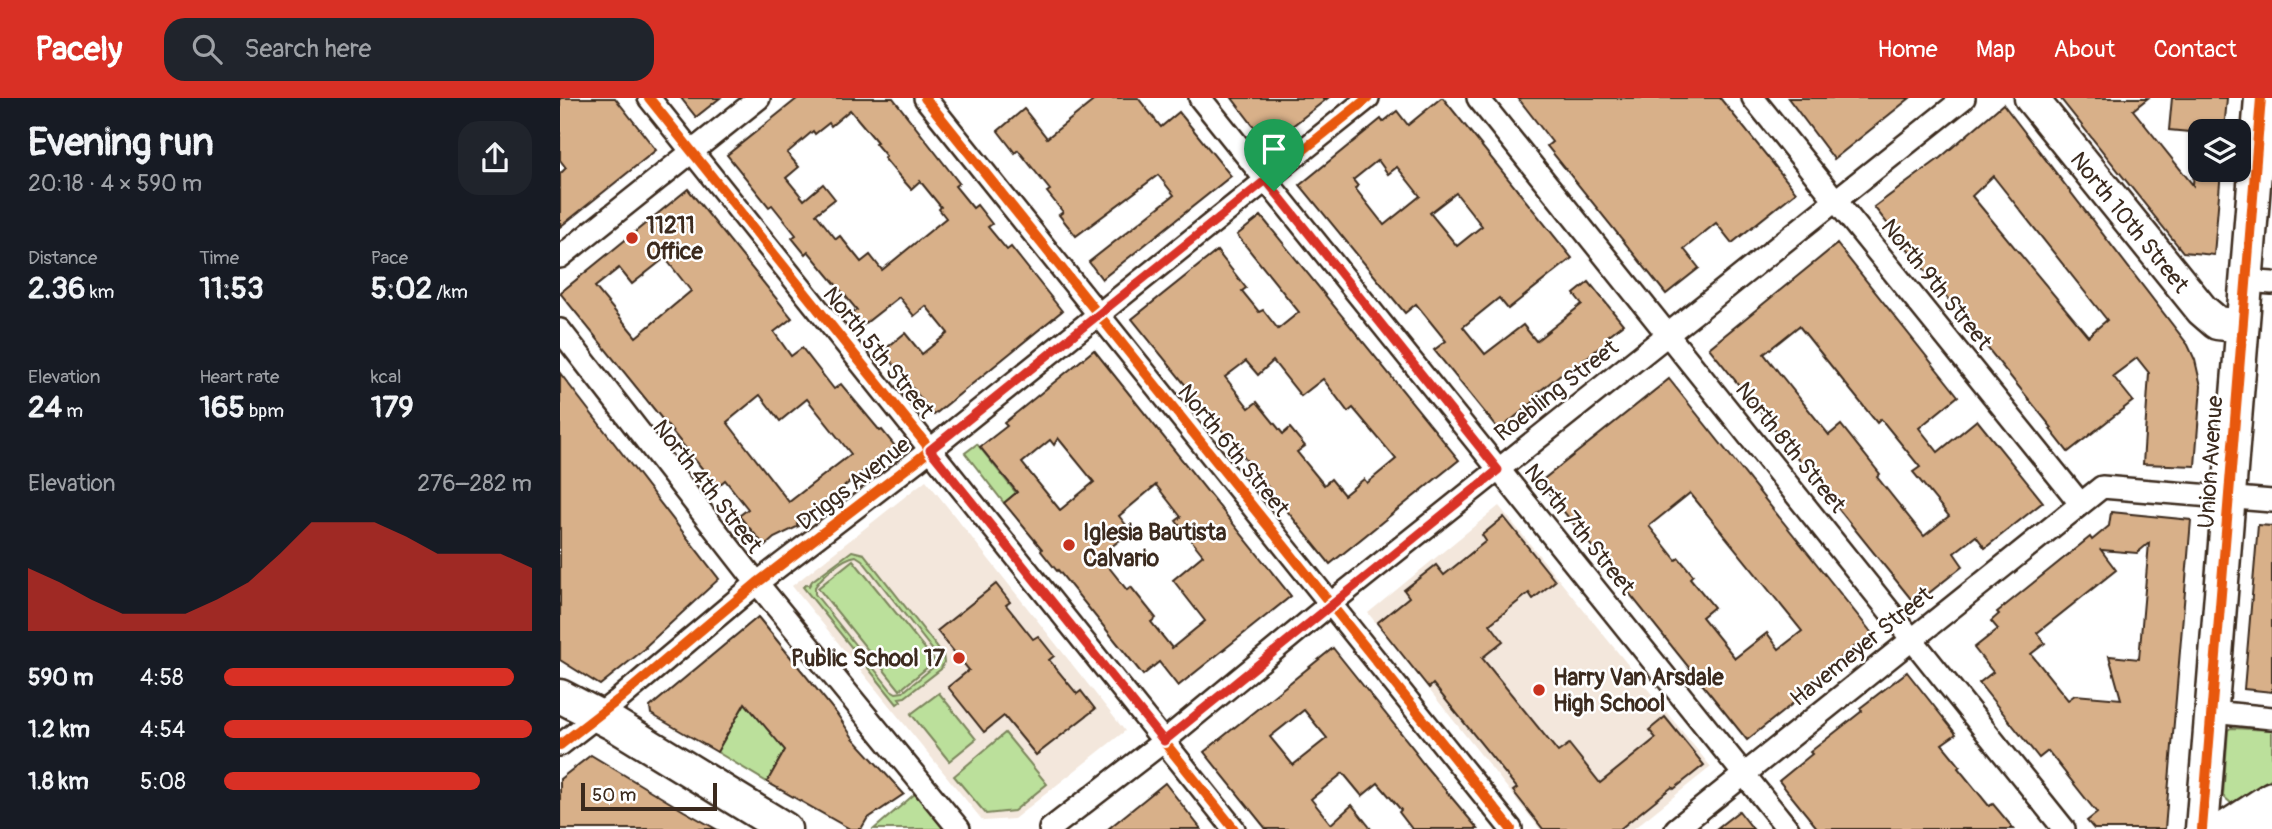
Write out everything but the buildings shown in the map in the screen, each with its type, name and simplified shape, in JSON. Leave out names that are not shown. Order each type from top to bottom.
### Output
[{"type":"highway","points":[[2265,829],[2272,824]]},
{"type":"street","name":"North 5th Street","points":[[649,98],[1234,829]]},
{"type":"street","points":[[560,257],[759,98]]},
{"type":"street","name":"North 6th Street","points":[[925,98],[1511,829]]},
{"type":"street","name":"North 7th Street","points":[[1200,98],[1788,829]]},
{"type":"street","name":"Driggs Avenue","points":[[560,745],[757,583],[930,450],[1368,98]]},
{"type":"street","name":"North 8th Street","points":[[1478,98],[2064,829]]},
{"type":"street","name":"North 9th Street","points":[[1753,98],[2080,503]]},
{"type":"street","name":"Roebling Street","points":[[1050,829],[1164,741],[1331,604],[1964,98]]},
{"type":"street","name":"North 10th Street","points":[[2031,98],[2202,310],[2217,323],[2242,326]]},
{"type":"street","name":"Union Avenue","points":[[2202,829],[2242,326],[2259,282],[2261,98]]},
{"type":"street","name":"North 4th Street","points":[[560,330],[757,583],[958,829]]},
{"type":"street","name":"Havemeyer Street","points":[[1676,829],[2102,487],[2272,501]]},
{"type":"street","points":[[560,696],[614,724],[785,829]]},
{"type":"street","points":[[2212,712],[2272,718]]},
{"type":"street","points":[[2224,829],[2272,798]]},
{"type":"shaded area","name":"Public School 17","points":[[926,480],[1125,731],[1014,819],[983,821],[792,586]]},
{"type":"shaded area","name":"Harry Van Arsdale High School","points":[[1499,506],[1711,767],[1633,829],[1540,829],[1368,613]]},
{"type":"green space","points":[[977,444],[1016,493],[1004,503],[965,453]]},
{"type":"green space","points":[[852,551],[864,554],[943,655],[941,669],[905,697],[899,698],[901,701],[897,704],[803,587],[807,584],[809,586]],"holes":[[[856,556],[862,560],[938,657],[936,665],[903,692],[896,693],[891,690],[815,594],[818,583],[839,564]]]},
{"type":"green space","points":[[853,560],[935,661],[900,690],[818,588]]},
{"type":"green space","points":[[939,693],[976,739],[949,761],[911,714]]},
{"type":"green space","points":[[745,703],[787,751],[767,782],[717,752]]},
{"type":"green space","points":[[2228,730],[2272,730],[2272,778],[2232,804],[2223,796]]},
{"type":"green space","points":[[1005,733],[1047,784],[1014,811],[986,814],[954,776]]},
{"type":"green space","points":[[916,793],[940,822],[951,829],[874,829]]},
{"type":"cycle path","points":[[649,98],[1234,829]]},
{"type":"cycle path","points":[[925,98],[1511,829]]},
{"type":"cycle path","points":[[560,745],[757,583],[915,462],[1368,98]]},
{"type":"cycle path","points":[[2202,829],[2261,98]]},
{"type":"place","name":"11211 Office","points":[[632,238]]},
{"type":"place","name":"Iglesia Bautista Calvario","points":[[1069,545]]},
{"type":"place","name":"Public School 17","points":[[959,658]]},
{"type":"place","name":"Harry Van Arsdale High School","points":[[1539,690]]},
{"type":"route","points":[[1266,180],[1274,191],[1498,470],[1164,741],[930,450],[1266,180]]}]
